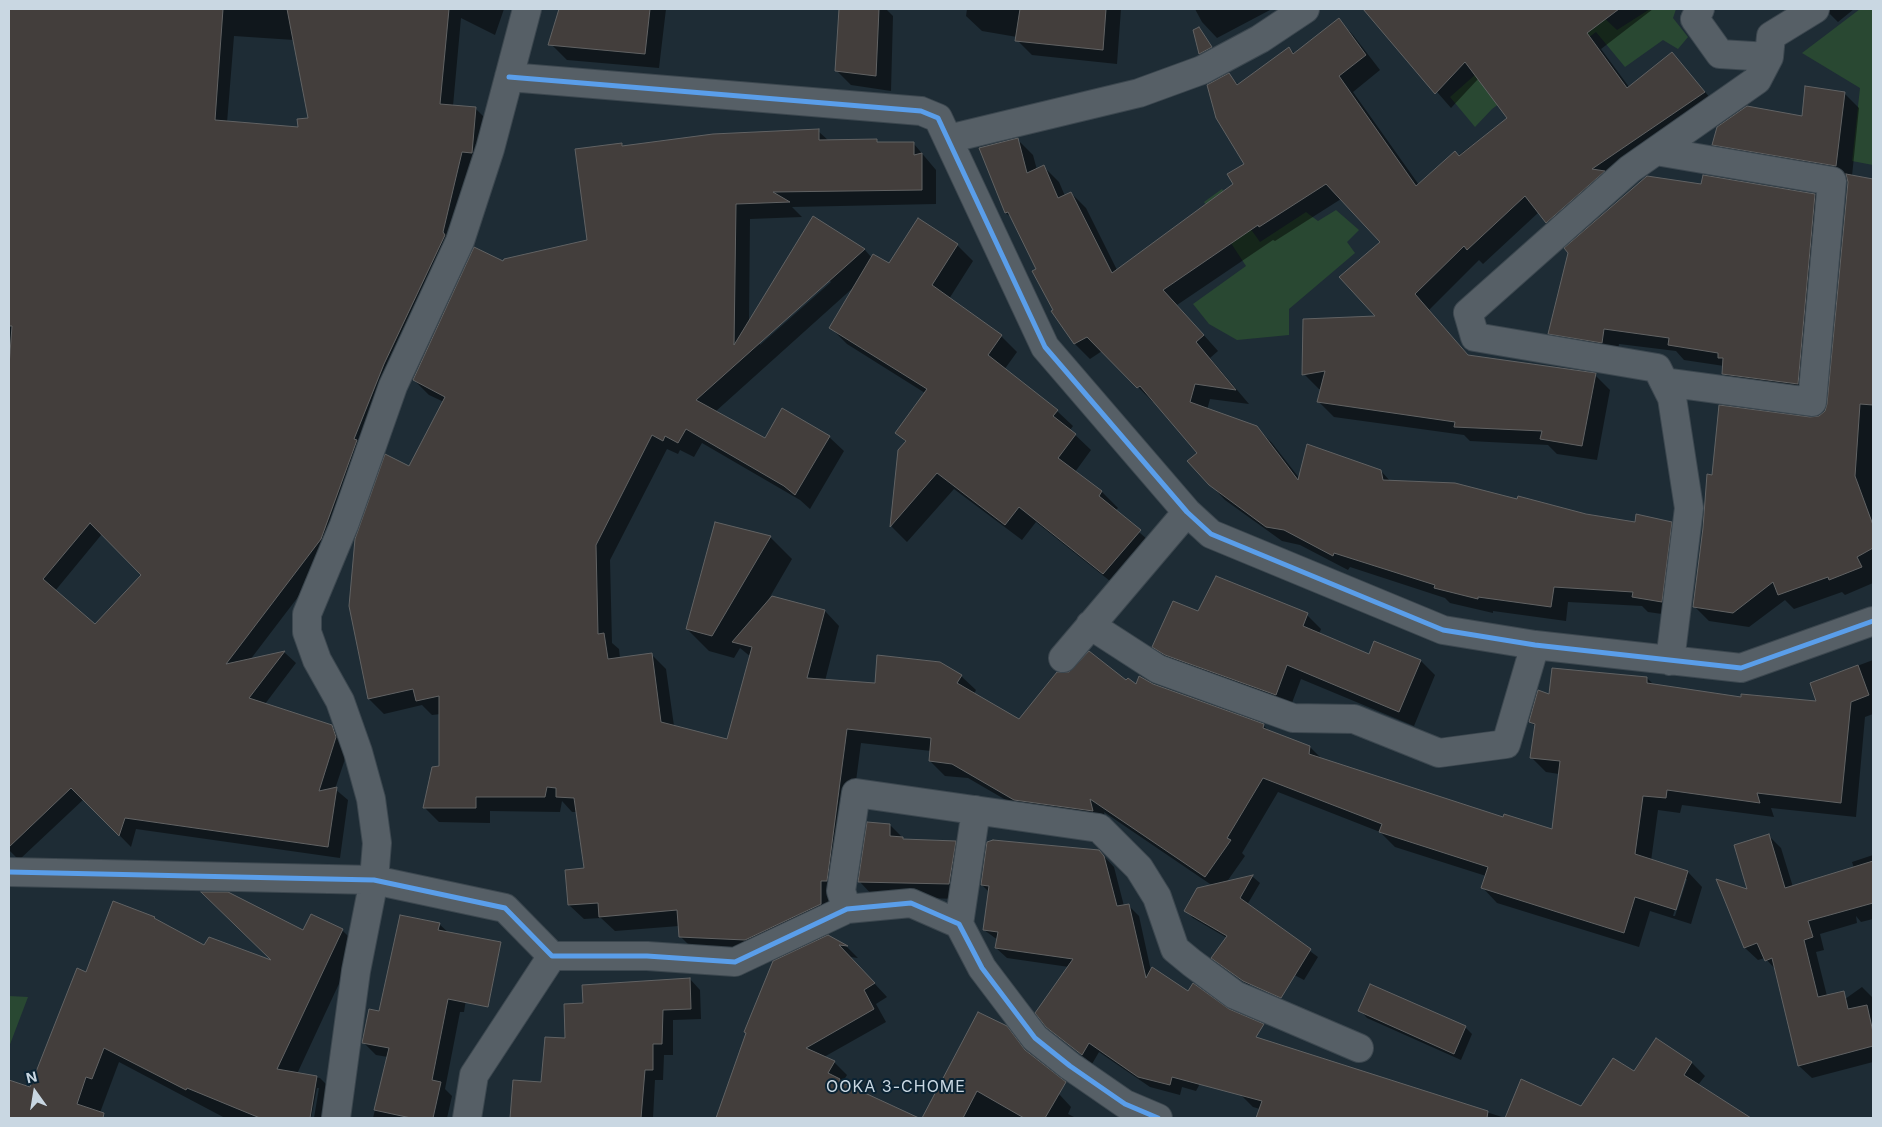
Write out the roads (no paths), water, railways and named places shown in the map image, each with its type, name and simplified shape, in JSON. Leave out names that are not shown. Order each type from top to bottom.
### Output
[{"type":"street","points":[[336,1118],[356,971],[374,880],[377,843],[372,799],[340,701],[317,660],[307,632],[307,614],[344,525],[393,386],[460,241],[490,149],[527,9]]},
{"type":"street","points":[[948,139],[1139,93],[1202,70],[1260,39],[1305,9]]},
{"type":"street","points":[[1700,9],[1696,19],[1720,54],[1769,57]]},
{"type":"street","points":[[1670,661],[1689,508],[1672,398],[1657,368],[1475,337],[1468,313],[1630,169],[1757,80],[1769,57],[1771,36],[1815,9]]},
{"type":"street","points":[[508,77],[921,111],[938,118],[1045,348],[1186,512],[1211,534],[1443,630],[1535,645],[1741,668],[1873,621]]},
{"type":"street","points":[[1656,151],[1832,182],[1812,402],[1664,382]]},
{"type":"street","points":[[1064,658],[1186,512]]},
{"type":"street","points":[[1090,625],[1158,669],[1293,718],[1354,719],[1439,753],[1506,744],[1535,645]]},
{"type":"street","points":[[847,909],[842,891],[856,793],[1099,828],[1139,868],[1157,897],[1175,949],[1235,995],[1279,1016],[1359,1048]]},
{"type":"street","points":[[976,810],[959,924],[982,968],[1035,1038],[1070,1066],[1125,1104],[1158,1118]]},
{"type":"street","points":[[9,872],[374,880],[505,908],[552,956],[647,956],[735,962],[847,909],[910,904],[959,924]]},
{"type":"street","points":[[467,1118],[474,1075],[552,956]]},
{"type":"district","name":"OOKA 3-CHOME","points":[[896,1087]]}]
